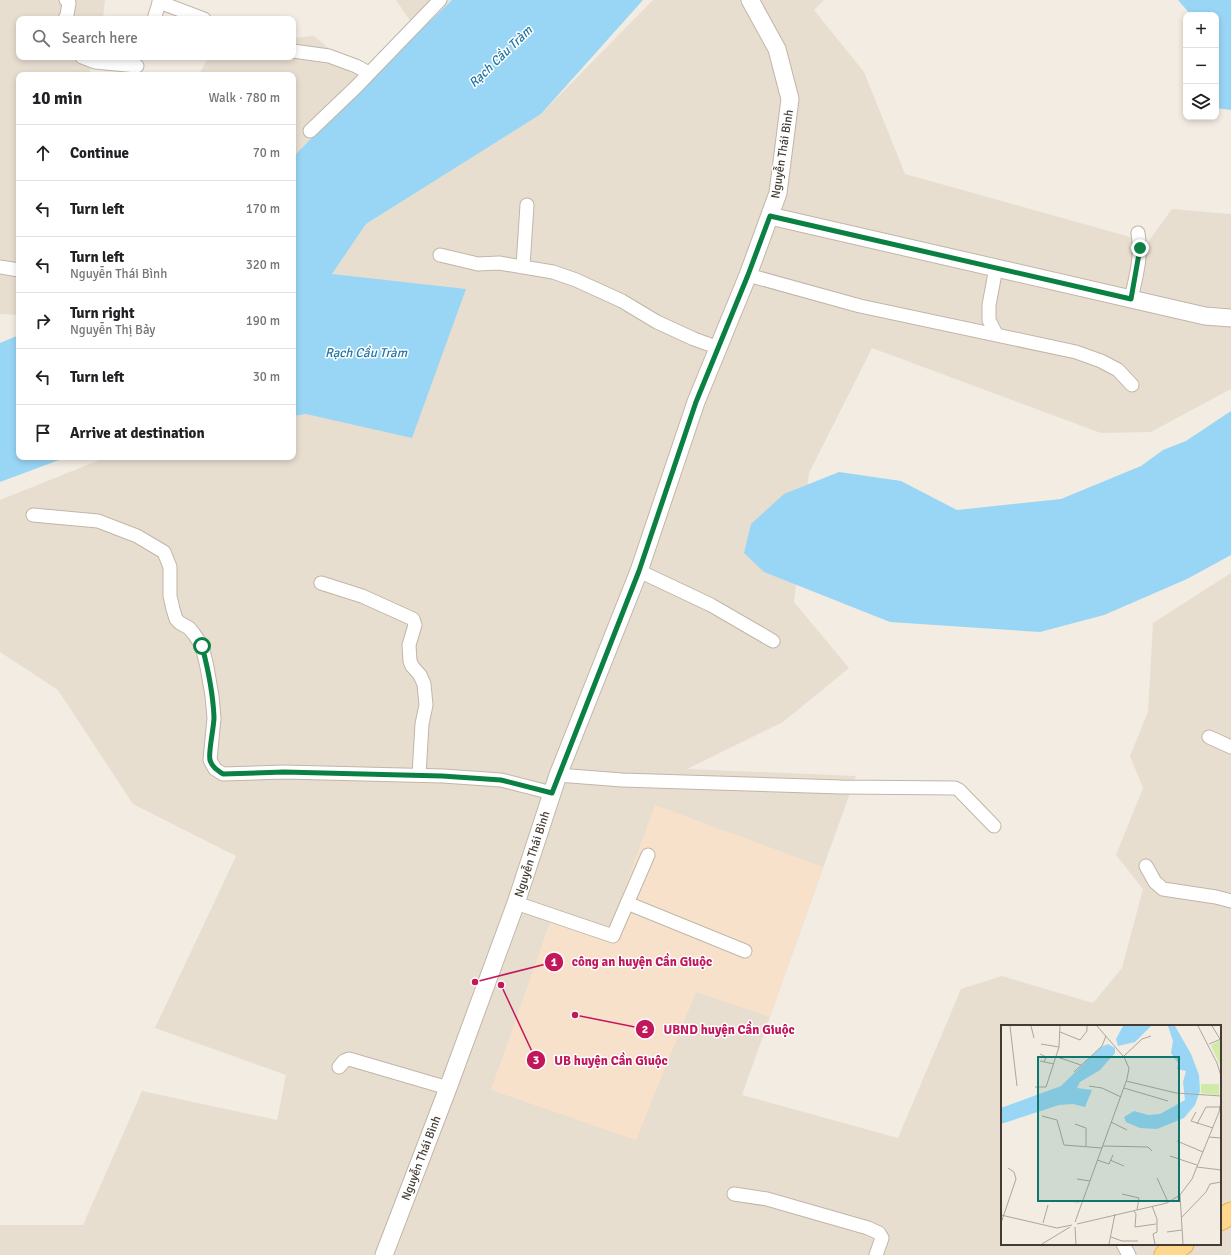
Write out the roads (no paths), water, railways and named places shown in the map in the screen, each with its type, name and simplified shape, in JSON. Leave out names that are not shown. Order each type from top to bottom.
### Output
[{"type":"main road","points":[[1221,1219],[1231,1213]]},
{"type":"street","points":[[66,0],[69,3],[66,16]]},
{"type":"street","points":[[310,131],[440,0]]},
{"type":"street","name":"Nguyễn Thái Bình","points":[[384,1255],[448,1088],[516,903],[558,775],[639,571],[696,402],[748,275],[778,193],[790,99],[777,49],[750,0]]},
{"type":"street","points":[[155,16],[160,1],[197,16]]},
{"type":"street","points":[[296,51],[329,56],[356,66],[369,73]]},
{"type":"street","points":[[90,60],[95,62],[137,66]]},
{"type":"street","points":[[523,266],[527,205]]},
{"type":"street","points":[[770,216],[1205,316],[1231,318]]},
{"type":"street","points":[[1131,299],[1140,255],[1138,233]]},
{"type":"street","points":[[440,255],[478,264],[499,263],[553,272],[576,280],[622,301],[664,325],[694,339],[719,348]]},
{"type":"street","points":[[0,267],[16,270]]},
{"type":"street","points":[[996,268],[989,305],[989,320],[996,334]]},
{"type":"street","points":[[748,275],[860,306],[1076,352],[1101,361],[1118,370],[1132,385]]},
{"type":"street","points":[[33,515],[98,520],[137,536],[164,552],[170,567],[170,596],[174,614],[180,623],[189,628],[202,646],[212,696],[214,718],[210,760],[215,769],[223,774],[284,772],[419,775],[501,780],[552,793]]},
{"type":"street","points":[[639,571],[712,605],[774,640]]},
{"type":"street","points":[[321,583],[362,596],[409,616],[415,622],[409,645],[410,661],[412,666],[420,675],[424,684],[426,705],[422,724],[419,775]]},
{"type":"street","points":[[1209,737],[1231,747]]},
{"type":"street","points":[[558,775],[622,780],[841,787],[955,788],[959,790],[994,826]]},
{"type":"street","points":[[516,903],[613,936],[648,855]]},
{"type":"street","points":[[1146,866],[1155,882],[1163,889],[1216,897],[1231,901]]},
{"type":"street","points":[[627,903],[745,951]]},
{"type":"street","points":[[339,1067],[344,1061],[350,1059],[448,1088]]},
{"type":"street","points":[[734,1194],[780,1202],[874,1231],[882,1238],[876,1255]]},
{"type":"street","points":[[1124,1245],[1129,1255]]},
{"type":"water","name":"Rạch Cầu Tràm","points":[[452,0],[643,0],[541,114],[366,224],[332,274],[466,289],[412,438],[306,414],[296,416],[296,154],[368,81]]},
{"type":"water","points":[[1178,0],[1231,0],[1231,110],[1219,108],[1219,12],[1188,12]]},
{"type":"water","points":[[16,336],[16,460],[59,460],[0,482],[0,343]]},
{"type":"water","points":[[1231,411],[1231,555],[1187,579],[1104,615],[1040,632],[890,622],[764,572],[744,553],[751,524],[784,494],[839,472],[901,481],[957,510],[1061,499],[1141,466],[1163,450],[1186,441]]},
{"type":"place","name":"công an huyện Cần Giuộc","points":[[475,982]]},
{"type":"place","name":"UB huyện Cần Giuộc","points":[[501,985]]},
{"type":"place","name":"UBND huyện Cần Giuộc","points":[[575,1015]]}]
